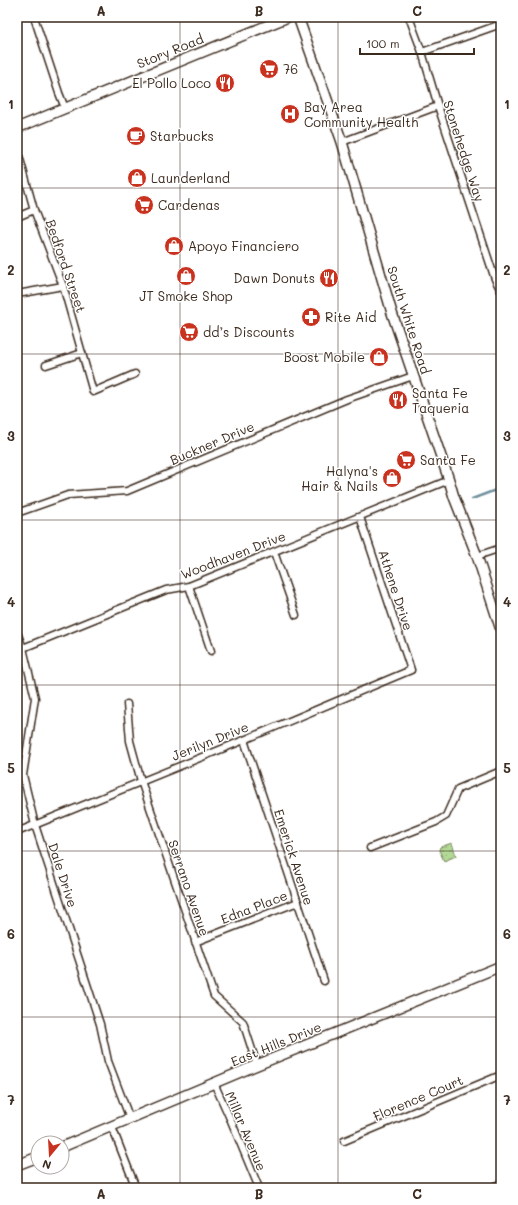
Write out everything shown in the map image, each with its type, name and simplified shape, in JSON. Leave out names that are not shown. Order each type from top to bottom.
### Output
[{"type":"street","points":[[34,17],[65,108]]},
{"type":"street","name":"Story Road","points":[[17,128],[288,17]]},
{"type":"street","name":"South White Road","points":[[298,17],[342,142],[412,376],[454,497],[477,556],[501,630]]},
{"type":"street","name":"Stonehedge Way","points":[[409,17],[422,52],[438,106],[495,279],[501,291]]},
{"type":"street","points":[[422,52],[501,24]]},
{"type":"street","points":[[342,142],[438,106]]},
{"type":"street","name":"Bedford Street","points":[[17,148],[34,210],[63,286],[94,392],[134,374]]},
{"type":"street","points":[[17,217],[34,210]]},
{"type":"street","points":[[23,293],[63,286]]},
{"type":"street","points":[[46,365],[82,353]]},
{"type":"street","name":"Buckner Drive","points":[[17,513],[68,494],[126,491],[347,399],[412,376]]},
{"type":"street","name":"Woodhaven Drive","points":[[23,648],[166,590],[189,586],[449,480]]},
{"type":"street","name":"Athene Drive","points":[[360,517],[411,670]]},
{"type":"street","points":[[477,556],[501,548]]},
{"type":"street","points":[[274,552],[296,615]]},
{"type":"street","points":[[189,586],[212,651]]},
{"type":"street","name":"Dale Drive","points":[[17,632],[23,648],[35,698],[23,775],[35,824],[100,1024],[108,1061],[130,1119]]},
{"type":"street","name":"Jerilyn Drive","points":[[17,832],[244,740],[411,670]]},
{"type":"street","name":"Serrano Avenue","points":[[127,704],[130,741],[141,781],[214,996],[243,1022],[258,1065]]},
{"type":"street","name":"Emerick Avenue","points":[[244,740],[324,981]]},
{"type":"street","points":[[370,848],[436,822],[446,816],[458,789],[501,771]]},
{"type":"street","name":"Edna Place","points":[[195,942],[298,902]]},
{"type":"street","name":"East Hills Drive","points":[[70,1144],[501,966]]},
{"type":"street","name":"Florence Court","points":[[344,1141],[501,1075]]},
{"type":"street","name":"Millar Avenue","points":[[214,1084],[259,1188]]},
{"type":"street","points":[[112,1127],[136,1188]]},
{"type":"street","points":[[17,1165],[30,1160]]},
{"type":"street","points":[[490,1188],[501,1184]]},
{"type":"green space","points":[[452,843],[456,856],[444,861],[439,850],[440,847]]},
{"type":"waterway","points":[[472,499],[501,488]]},
{"type":"place","name":"76","points":[[269,69]]},
{"type":"place","name":"El Pollo Loco","points":[[225,83]]},
{"type":"place","name":"Bay Area Community Health","points":[[290,114]]},
{"type":"place","name":"Starbucks","points":[[136,136]]},
{"type":"place","name":"Launderland","points":[[137,178]]},
{"type":"place","name":"Cardenas","points":[[144,205]]},
{"type":"place","name":"Apoyo Financiero","points":[[174,246]]},
{"type":"place","name":"JT Smoke Shop","points":[[186,276]]},
{"type":"place","name":"Dawn Donuts","points":[[329,278]]},
{"type":"place","name":"Rite Aid","points":[[311,317]]},
{"type":"place","name":"dd’s Discounts","points":[[189,332]]},
{"type":"place","name":"Boost Mobile","points":[[379,357]]},
{"type":"place","name":"Santa Fe Taqueria","points":[[398,400]]},
{"type":"place","name":"Santa Fe","points":[[406,460]]},
{"type":"place","name":"Halyna's Hair & Nails","points":[[392,478]]}]
